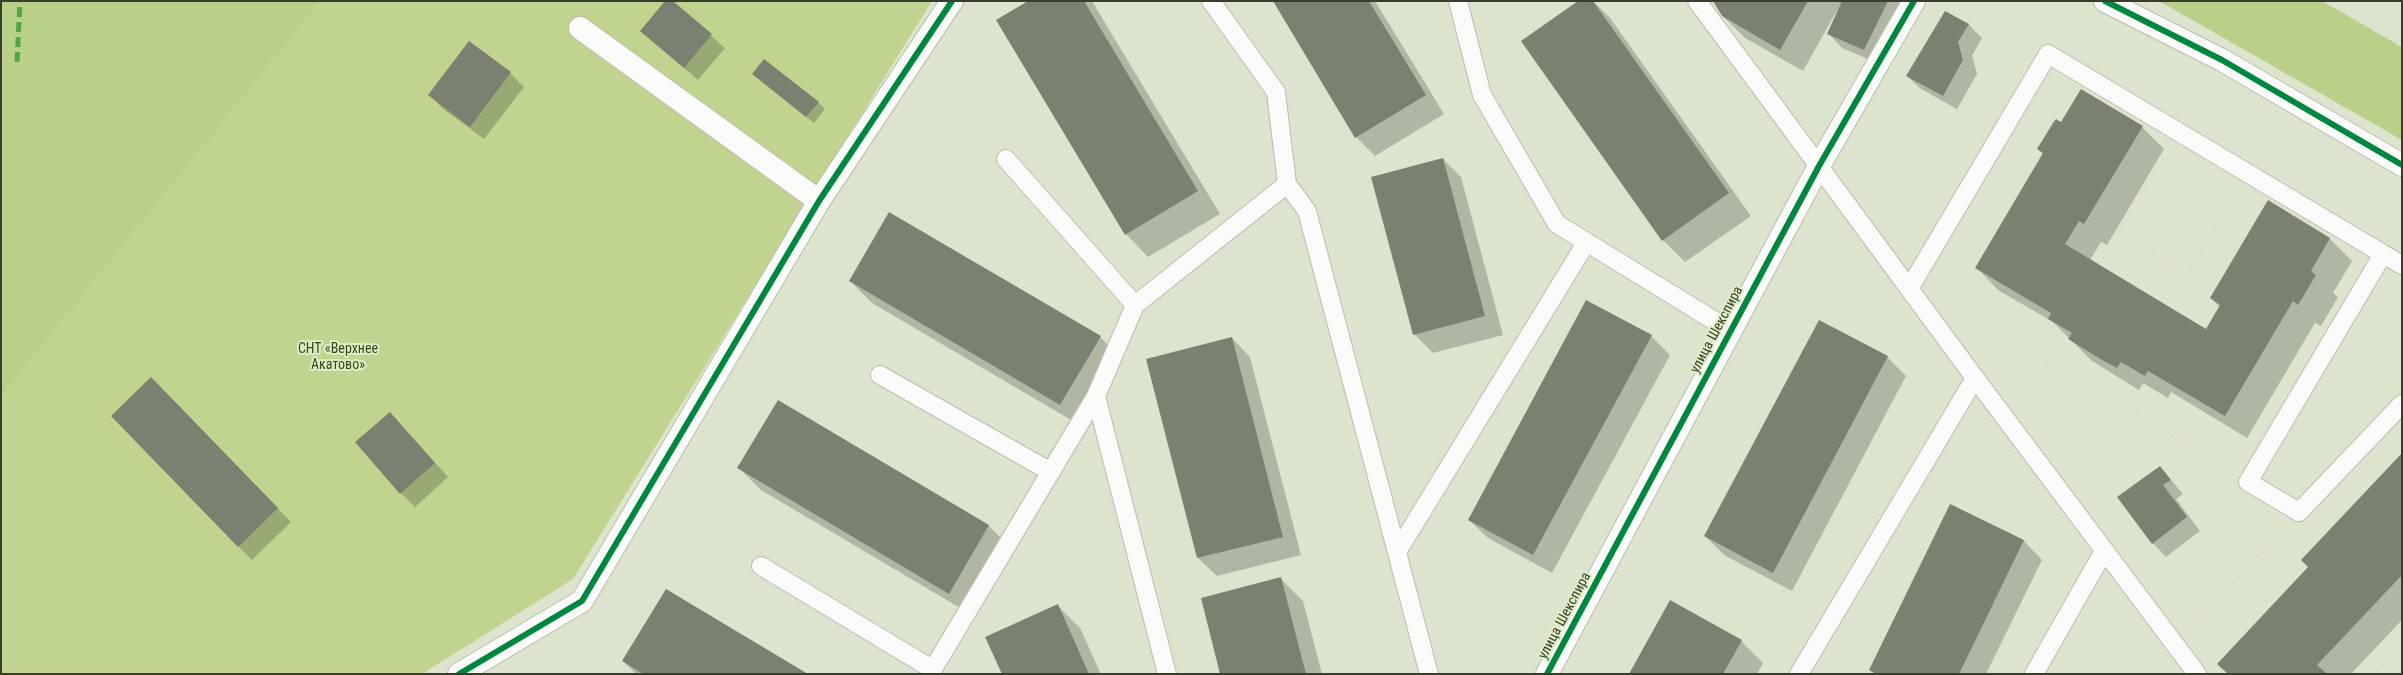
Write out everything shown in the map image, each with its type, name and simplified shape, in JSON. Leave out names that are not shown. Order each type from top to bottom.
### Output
[{"type":"street","points":[[459,674],[582,601],[819,201],[952,1]]},
{"type":"street","name":"улица Шекспира","points":[[1547,674],[1819,166],[1914,1]]},
{"type":"street","points":[[2106,1],[2222,60],[2402,165]]},
{"type":"street","points":[[580,28],[819,201]]},
{"type":"lane","points":[[1211,1],[1276,92],[1286,184],[1307,211],[1429,674]]},
{"type":"lane","points":[[1458,1],[1482,95],[1557,224],[1731,331]]},
{"type":"lane","points":[[1697,1],[1975,378],[2197,674]]},
{"type":"lane","points":[[1909,288],[2048,54],[2402,265]]},
{"type":"lane","points":[[1006,159],[1135,305]]},
{"type":"lane","points":[[761,566],[931,672],[1096,396],[1135,305],[1286,184]]},
{"type":"lane","points":[[1397,552],[1586,243]]},
{"type":"lane","points":[[2383,254],[2248,482],[2299,512],[2402,404]]},
{"type":"lane","points":[[880,375],[1051,472]]},
{"type":"lane","points":[[1799,674],[1975,378]]},
{"type":"lane","points":[[1096,396],[1167,674]]},
{"type":"lane","points":[[2034,674],[2104,551]]},
{"type":"path","points":[[2178,132],[2117,233],[2186,274],[2247,173]]},
{"type":"path","points":[[1986,325],[2248,482]]},
{"type":"path","points":[[2174,644],[2299,512]]},
{"type":"path","points":[[2374,674],[2402,645]]},
{"type":"green space","points":[[1,1],[320,1],[1,395]]},
{"type":"green space","name":"СНТ «Верхнее Акатово»","points":[[320,1],[932,1],[573,579],[422,674],[1,674],[1,195]]},
{"type":"green space","points":[[2159,1],[2322,1],[2402,47],[2402,140]]},
{"type":"building","points":[[665,1],[673,1],[712,34],[684,68],[640,31]]},
{"type":"building","points":[[1028,1],[1084,1],[1198,191],[1125,235],[996,20]]},
{"type":"building","points":[[1273,1],[1369,1],[1426,95],[1355,138]]},
{"type":"building","points":[[1578,1],[1593,1],[1729,193],[1662,241],[1521,41]]},
{"type":"building","points":[[1713,1],[1808,1],[1780,50],[1722,16]]},
{"type":"building","points":[[1842,1],[1888,1],[1864,50],[1827,34]]},
{"type":"building","points":[[1945,11],[1969,24],[1958,42],[1963,60],[1943,96],[1906,76]]},
{"type":"building","points":[[469,41],[511,72],[470,127],[428,95]]},
{"type":"building","points":[[764,59],[819,102],[806,117],[752,74]]},
{"type":"building","points":[[2081,89],[2143,126],[2084,224],[2079,221],[2065,244],[2206,329],[2220,305],[2210,298],[2268,200],[2330,238],[2311,271],[2316,275],[2298,305],[2293,301],[2225,416],[2148,371],[2145,376],[2121,362],[2117,368],[2102,360],[2068,339],[2072,333],[2048,319],[2051,313],[1975,268],[2043,153],[2037,149],[2056,119],[2061,122]]},
{"type":"building","points":[[1443,158],[1485,316],[1413,335],[1371,177]]},
{"type":"building","points":[[889,212],[1101,336],[1060,405],[849,281]]},
{"type":"building","points":[[1586,300],[1652,335],[1533,555],[1468,520]]},
{"type":"building","points":[[1819,320],[1888,356],[1773,573],[1704,536]]},
{"type":"building","points":[[1232,337],[1283,537],[1197,558],[1146,359]]},
{"type":"building","points":[[151,377],[278,508],[238,547],[111,416]]},
{"type":"building","points":[[778,400],[989,525],[949,594],[737,468]]},
{"type":"building","points":[[390,412],[435,463],[400,494],[355,442]]},
{"type":"building","points":[[2402,453],[2402,575],[2317,665],[2327,674],[2228,674],[2217,664],[2308,567],[2301,560]]},
{"type":"building","points":[[2160,466],[2171,480],[2163,485],[2187,517],[2152,544],[2117,497]]},
{"type":"building","points":[[1950,504],[2024,540],[1959,674],[1876,674],[1869,670]]},
{"type":"building","points":[[1281,577],[1306,674],[1220,674],[1201,598]]},
{"type":"building","points":[[666,589],[808,674],[643,674],[622,661]]},
{"type":"building","points":[[1670,600],[1742,640],[1723,674],[1629,674]]},
{"type":"building","points":[[1058,604],[1089,674],[1002,674],[985,637]]},
{"type":"marked path","points":[[17,62],[20,1]]},
{"type":"cycle path","points":[[459,674],[582,601],[819,201],[952,1]]},
{"type":"cycle path","points":[[1547,674],[1819,166],[1914,1]]},
{"type":"cycle path","points":[[2105,1],[2222,60],[2402,165]]}]
